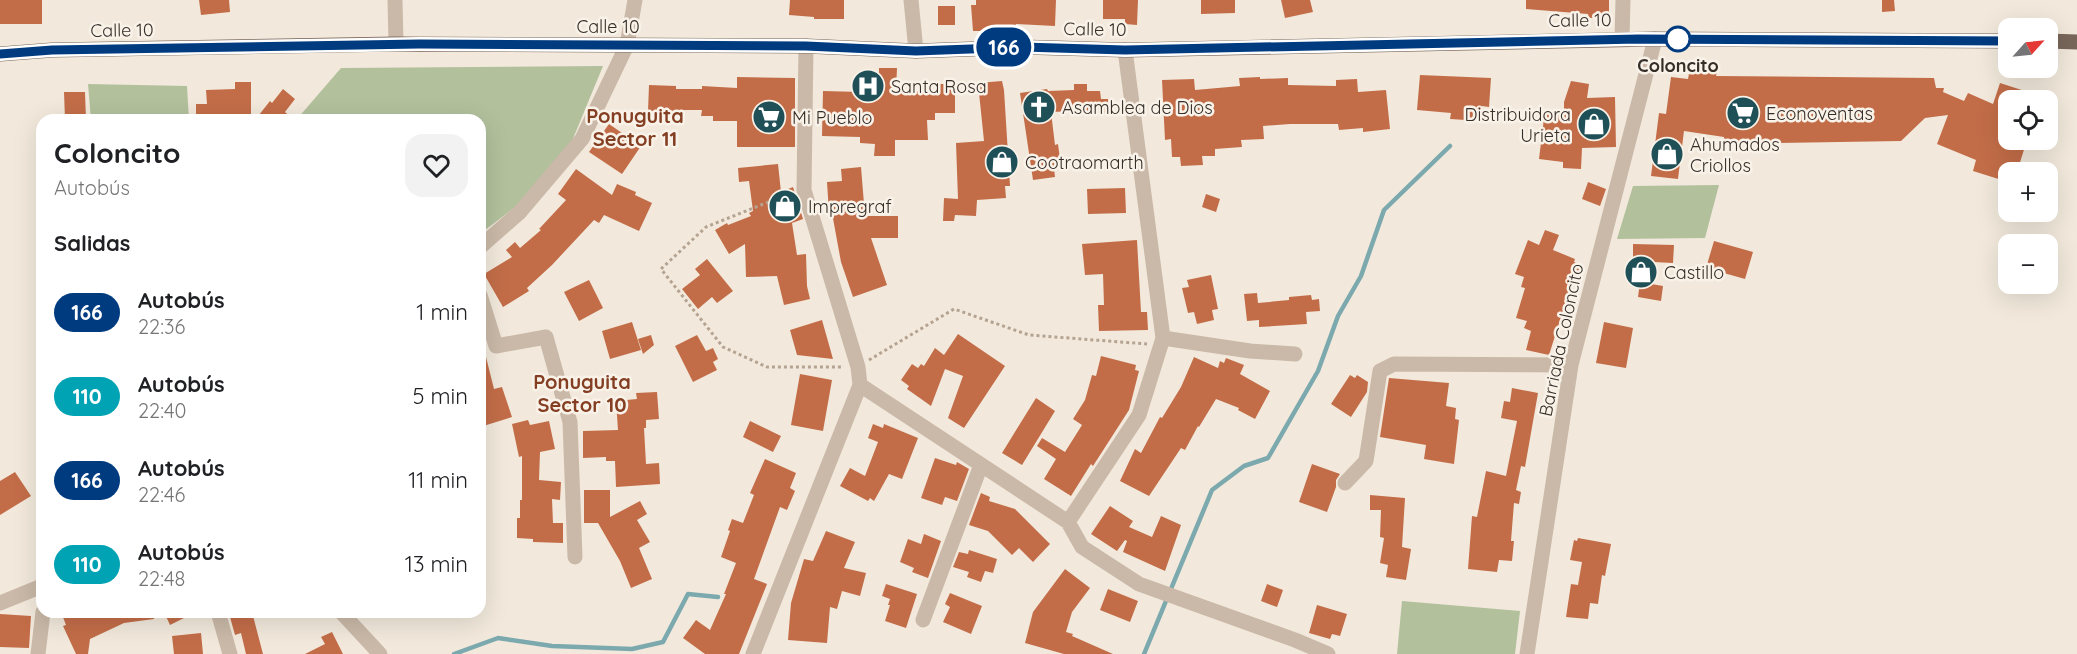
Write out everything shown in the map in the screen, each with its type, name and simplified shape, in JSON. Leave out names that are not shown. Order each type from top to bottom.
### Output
[{"type":"main road","name":"Calle 10","points":[[0,54],[64,50],[396,44],[806,46],[916,51],[1022,47],[1125,50],[1622,39],[1998,41]]},
{"type":"main road","points":[[2058,42],[2077,42]]},
{"type":"street","points":[[395,0],[396,44]]},
{"type":"street","points":[[486,242],[520,212],[582,139],[627,45],[634,0]]},
{"type":"street","points":[[911,0],[916,51]]},
{"type":"street","points":[[1622,39],[1623,0]]},
{"type":"street","name":"Barriada Coloncito","points":[[1527,654],[1571,365],[1655,39]]},
{"type":"street","points":[[753,654],[860,385],[858,367],[804,190],[806,46]]},
{"type":"street","points":[[1068,522],[1139,415],[1162,342],[1125,50]]},
{"type":"street","points":[[486,314],[496,346],[546,337],[570,422],[575,557]]},
{"type":"street","points":[[1162,342],[1295,354]]},
{"type":"street","points":[[1345,483],[1366,460],[1380,370],[1394,364],[1571,365]]},
{"type":"street","points":[[860,385],[1068,522],[1082,546],[1139,584],[1328,654]]},
{"type":"street","points":[[923,620],[981,465]]},
{"type":"street","points":[[0,603],[36,588]]},
{"type":"street","points":[[38,654],[42,618]]},
{"type":"street","points":[[220,618],[230,654]]},
{"type":"street","points":[[347,618],[380,654]]},
{"type":"path","points":[[804,190],[782,196],[706,227],[661,269],[723,347],[767,367],[858,367],[954,309],[1029,335],[1162,342]]},
{"type":"green space","points":[[603,66],[570,146],[514,208],[486,229],[486,114],[301,114],[341,68]]},
{"type":"green space","points":[[88,84],[187,86],[189,114],[90,114]]},
{"type":"green space","points":[[1719,185],[1705,238],[1617,239],[1633,186]]},
{"type":"green space","points":[[1402,601],[1520,611],[1515,654],[1397,654]]},
{"type":"building","points":[[0,0],[42,0],[42,24],[0,24]]},
{"type":"building","points":[[199,0],[229,0],[230,12],[201,15]]},
{"type":"building","points":[[790,0],[844,0],[844,19],[814,19],[814,17],[789,15]]},
{"type":"building","points":[[976,0],[1056,0],[1055,26],[1016,24],[1015,30],[989,28],[989,31],[973,31],[971,5],[976,5]]},
{"type":"building","points":[[1103,0],[1138,0],[1137,25],[1125,24],[1125,19],[1103,19]]},
{"type":"building","points":[[1201,0],[1235,0],[1235,13],[1201,14]]},
{"type":"building","points":[[1281,0],[1310,0],[1313,12],[1285,18]]},
{"type":"building","points":[[1526,0],[1609,0],[1609,17],[1589,18],[1588,14],[1526,9]]},
{"type":"building","points":[[1882,0],[1894,0],[1895,11],[1882,12]]},
{"type":"building","points":[[938,6],[955,6],[955,25],[938,25]]},
{"type":"building","points":[[879,68],[897,68],[896,91],[939,91],[939,84],[955,84],[955,113],[935,113],[935,120],[927,120],[928,140],[895,140],[895,156],[874,156],[875,144],[860,143],[860,137],[822,136],[823,91],[861,92],[862,77],[879,77]]},
{"type":"building","points":[[1690,68],[1717,72],[1716,76],[1934,78],[1936,88],[1944,88],[1943,92],[1964,101],[1968,93],[1993,104],[2000,83],[2021,90],[1998,90],[1998,150],[2024,150],[2020,162],[1998,162],[1998,179],[1973,171],[1976,160],[1937,144],[1948,115],[1925,118],[1901,141],[1724,144],[1724,137],[1684,131],[1678,179],[1651,176],[1659,113],[1666,114],[1671,77],[1688,79]]},
{"type":"building","points":[[1420,75],[1491,78],[1489,107],[1482,106],[1481,121],[1450,119],[1451,113],[1417,110]]},
{"type":"building","points":[[737,77],[795,78],[795,147],[737,147],[737,121],[713,121],[713,116],[701,116],[702,110],[675,110],[675,116],[660,115],[660,111],[648,111],[649,85],[676,86],[676,89],[702,89],[702,86],[737,88]]},
{"type":"building","points":[[1260,77],[1260,79],[1288,78],[1288,85],[1336,86],[1336,80],[1357,79],[1358,92],[1386,90],[1390,129],[1363,132],[1363,128],[1339,130],[1338,124],[1263,126],[1264,139],[1241,140],[1242,147],[1215,149],[1215,156],[1202,156],[1203,165],[1181,166],[1180,157],[1172,157],[1171,139],[1165,140],[1162,80],[1194,79],[1195,90],[1240,86],[1239,78]]},
{"type":"building","points":[[1002,81],[1010,186],[1005,186],[1006,198],[977,200],[976,216],[955,215],[954,221],[943,221],[944,198],[958,199],[956,143],[984,141],[978,83]]},
{"type":"building","points":[[1571,81],[1589,84],[1587,98],[1615,97],[1616,147],[1582,148],[1581,169],[1563,168],[1563,162],[1539,159],[1545,110],[1564,113],[1564,102]]},
{"type":"building","points":[[235,82],[251,82],[251,114],[196,114],[196,104],[207,104],[206,90],[235,89]]},
{"type":"building","points":[[1074,84],[1087,84],[1087,91],[1100,91],[1101,99],[1108,99],[1109,113],[1051,112],[1055,145],[1058,144],[1061,167],[1054,168],[1055,177],[1033,180],[1020,93],[1047,89],[1048,91],[1074,90]]},
{"type":"building","points":[[283,89],[295,99],[285,112],[287,114],[260,114],[270,101],[272,103]]},
{"type":"building","points":[[64,92],[85,92],[86,114],[65,114]]},
{"type":"building","points":[[609,124],[641,146],[622,174],[589,152]]},
{"type":"building","points":[[778,164],[781,192],[793,187],[803,219],[792,223],[797,255],[806,254],[807,286],[810,299],[784,305],[777,276],[746,277],[745,244],[729,254],[715,230],[727,223],[728,225],[751,216],[749,213],[753,211],[749,181],[739,182],[738,168]]},
{"type":"building","points":[[861,167],[865,216],[898,216],[898,238],[871,238],[887,285],[853,297],[841,262],[832,213],[829,213],[827,182],[842,181],[841,169]]},
{"type":"building","points":[[576,169],[612,195],[617,184],[636,192],[635,195],[652,203],[639,231],[604,215],[599,223],[594,220],[527,288],[529,291],[503,307],[486,277],[486,273],[512,257],[506,250],[515,242],[520,248],[541,230],[539,229],[566,200],[558,194]]},
{"type":"building","points":[[1588,182],[1606,189],[1600,206],[1582,199]]},
{"type":"building","points":[[1125,188],[1126,213],[1088,214],[1087,189]]},
{"type":"building","points":[[1206,194],[1220,199],[1216,212],[1202,207]]},
{"type":"building","points":[[1545,230],[1559,235],[1553,250],[1575,259],[1574,262],[1579,264],[1578,278],[1575,277],[1567,298],[1549,355],[1526,350],[1531,331],[1524,328],[1527,321],[1516,318],[1525,288],[1521,287],[1524,277],[1515,274],[1528,240],[1539,245]]},
{"type":"building","points":[[1137,240],[1141,312],[1147,312],[1148,330],[1099,331],[1098,305],[1104,305],[1103,274],[1085,275],[1082,244]]},
{"type":"building","points":[[1714,241],[1753,252],[1745,279],[1706,268]]},
{"type":"building","points":[[1633,244],[1674,245],[1673,263],[1633,261]]},
{"type":"building","points":[[707,259],[733,291],[717,303],[712,297],[698,309],[682,289],[700,275],[695,269]]},
{"type":"building","points":[[1211,275],[1218,309],[1212,310],[1214,320],[1197,324],[1194,312],[1188,313],[1182,288],[1189,287],[1187,280]]},
{"type":"building","points":[[589,280],[603,308],[579,321],[564,292]]},
{"type":"building","points":[[1640,282],[1663,286],[1661,301],[1638,297]]},
{"type":"building","points":[[1257,293],[1258,303],[1311,295],[1312,300],[1319,299],[1320,311],[1306,312],[1307,324],[1259,327],[1259,320],[1247,321],[1244,294]]},
{"type":"building","points":[[822,320],[833,359],[797,355],[790,330]]},
{"type":"building","points":[[632,322],[641,350],[610,359],[602,331]]},
{"type":"building","points":[[1604,322],[1633,328],[1626,368],[1596,363]]},
{"type":"building","points":[[958,334],[1005,366],[964,428],[948,418],[963,376],[945,369],[931,406],[907,389],[909,386],[901,380],[912,364],[918,368],[921,364],[924,366],[935,348],[944,355]]},
{"type":"building","points":[[651,335],[654,345],[643,354],[638,339]]},
{"type":"building","points":[[697,335],[706,351],[713,348],[718,359],[713,362],[717,370],[693,382],[675,346]]},
{"type":"building","points":[[1101,356],[1136,365],[1135,370],[1139,371],[1129,410],[1071,496],[1044,479],[1056,459],[1037,446],[1042,438],[1065,452],[1082,425],[1073,419],[1085,400],[1092,375],[1096,376]]},
{"type":"building","points":[[486,357],[494,389],[502,387],[512,417],[486,425]]},
{"type":"building","points":[[1194,357],[1218,368],[1220,361],[1224,363],[1226,358],[1244,365],[1240,374],[1270,391],[1255,419],[1238,410],[1239,408],[1216,399],[1185,450],[1181,448],[1149,496],[1120,481],[1135,449],[1141,453],[1160,417],[1162,418],[1181,387]]},
{"type":"building","points":[[800,374],[832,380],[823,431],[791,425]]},
{"type":"building","points":[[1350,375],[1355,378],[1357,375],[1368,382],[1367,392],[1351,417],[1331,404]]},
{"type":"building","points":[[1389,378],[1449,383],[1446,406],[1456,408],[1455,419],[1459,420],[1454,464],[1424,459],[1426,445],[1380,437]]},
{"type":"building","points":[[1512,388],[1538,393],[1525,467],[1521,466],[1516,490],[1521,492],[1519,504],[1514,503],[1512,561],[1499,560],[1497,572],[1468,569],[1472,516],[1477,517],[1486,471],[1506,476],[1517,421],[1501,418],[1504,401],[1510,402]]},
{"type":"building","points":[[657,392],[659,419],[646,420],[646,428],[644,428],[646,464],[659,463],[660,484],[616,487],[615,461],[606,461],[606,457],[583,458],[583,431],[618,430],[616,401],[637,399],[636,393]]},
{"type":"building","points":[[1036,398],[1055,411],[1022,465],[1002,453]]},
{"type":"building","points":[[528,420],[530,425],[549,421],[555,449],[540,452],[539,480],[561,482],[560,500],[552,499],[553,523],[563,523],[563,543],[533,542],[533,539],[517,538],[517,518],[520,518],[520,500],[522,500],[522,456],[519,457],[512,424]]},
{"type":"building","points":[[750,421],[781,436],[773,452],[743,437]]},
{"type":"building","points":[[873,424],[883,428],[884,424],[918,438],[902,479],[889,474],[874,501],[870,498],[868,501],[840,486],[850,468],[865,476],[878,442],[868,438]]},
{"type":"building","points":[[935,458],[956,465],[957,462],[969,469],[957,501],[945,497],[942,505],[921,498]]},
{"type":"building","points":[[765,459],[796,473],[790,488],[795,491],[787,510],[780,507],[754,579],[767,584],[739,654],[705,654],[683,638],[696,620],[710,630],[726,594],[724,594],[736,563],[721,557],[730,531],[728,530],[732,519],[743,523],[754,495],[750,493]]},
{"type":"building","points":[[1312,464],[1340,474],[1336,480],[1336,487],[1327,512],[1299,502]]},
{"type":"building","points":[[15,472],[31,496],[0,515],[0,481]]},
{"type":"building","points":[[584,490],[610,490],[610,517],[640,501],[647,514],[637,520],[650,542],[639,548],[652,579],[631,588],[620,561],[598,523],[584,523]]},
{"type":"building","points":[[981,493],[990,497],[989,501],[1015,509],[1050,544],[1033,562],[1019,548],[1012,555],[988,531],[969,525]]},
{"type":"building","points":[[1370,495],[1405,498],[1402,547],[1411,549],[1406,580],[1386,577],[1388,565],[1380,563],[1384,538],[1380,537],[1381,510],[1370,510]]},
{"type":"building","points":[[1110,506],[1133,521],[1129,527],[1152,537],[1161,516],[1181,525],[1165,571],[1123,552],[1127,541],[1125,540],[1117,551],[1091,534]]},
{"type":"building","points":[[826,531],[855,542],[844,568],[866,573],[860,596],[842,591],[837,609],[830,607],[827,643],[788,640],[791,603],[804,559],[813,561]]},
{"type":"building","points":[[924,534],[941,541],[928,578],[912,572],[914,568],[900,562],[908,539],[921,544]]},
{"type":"building","points":[[1578,538],[1611,544],[1605,576],[1602,575],[1598,604],[1590,603],[1588,619],[1566,617],[1571,584],[1578,585],[1582,562],[1570,560],[1574,540],[1577,541]]},
{"type":"building","points":[[969,550],[997,559],[993,573],[985,571],[981,582],[967,577],[969,572],[953,567],[959,552],[968,554]]},
{"type":"building","points":[[1065,569],[1090,588],[1072,612],[1066,632],[1113,654],[1064,654],[1025,643],[1033,612]]},
{"type":"building","points":[[886,584],[917,594],[906,628],[885,621],[890,605],[888,605],[890,599],[882,596]]},
{"type":"building","points":[[1267,584],[1283,590],[1277,607],[1261,601]]},
{"type":"building","points":[[1108,589],[1138,601],[1130,622],[1100,610]]},
{"type":"building","points":[[950,593],[982,606],[971,634],[943,622],[950,607],[945,604]]},
{"type":"building","points":[[1317,605],[1347,614],[1340,636],[1332,634],[1330,639],[1309,633]]},
{"type":"building","points":[[0,614],[31,616],[29,648],[0,647]]},
{"type":"building","points":[[63,618],[154,619],[124,623],[90,639],[88,654],[76,654],[63,626],[66,625]]},
{"type":"building","points":[[167,618],[184,618],[170,625]]},
{"type":"building","points":[[230,618],[254,618],[263,654],[246,654],[241,633],[235,635]]},
{"type":"building","points":[[332,632],[343,654],[305,654],[325,644],[321,637]]},
{"type":"building","points":[[201,633],[203,654],[174,654],[172,636]]},
{"type":"waterway","points":[[1144,654],[1212,490],[1244,466],[1268,458],[1318,371],[1338,316],[1361,276],[1384,210],[1450,146]]},
{"type":"waterway","points":[[454,654],[498,638],[552,646],[632,649],[663,642],[688,594],[718,597]]},
{"type":"bus line","name":"166","points":[[0,54],[52,50],[396,44],[806,46],[916,51],[1022,47],[1125,50],[1638,39],[1998,41]]},
{"type":"place","name":"Coloncito","points":[[1678,39]]},
{"type":"place","name":"Santa Rosa","points":[[868,86]]},
{"type":"place","name":"Asamblea de Dios","points":[[1039,107]]},
{"type":"place","name":"Econoventas","points":[[1743,113]]},
{"type":"place","name":"Mi Pueblo","points":[[769,117]]},
{"type":"place","name":"Distribuidora Urieta","points":[[1594,124]]},
{"type":"place","name":"Ahumados Criollos","points":[[1667,154]]},
{"type":"place","name":"Cootraomarth","points":[[1002,162]]},
{"type":"place","name":"Impregraf","points":[[785,206]]},
{"type":"place","name":"Castillo","points":[[1641,272]]},
{"type":"district","name":"Ponuguita Sector 11","points":[[635,126]]},
{"type":"district","name":"Ponuguita Sector 10","points":[[582,392]]}]
